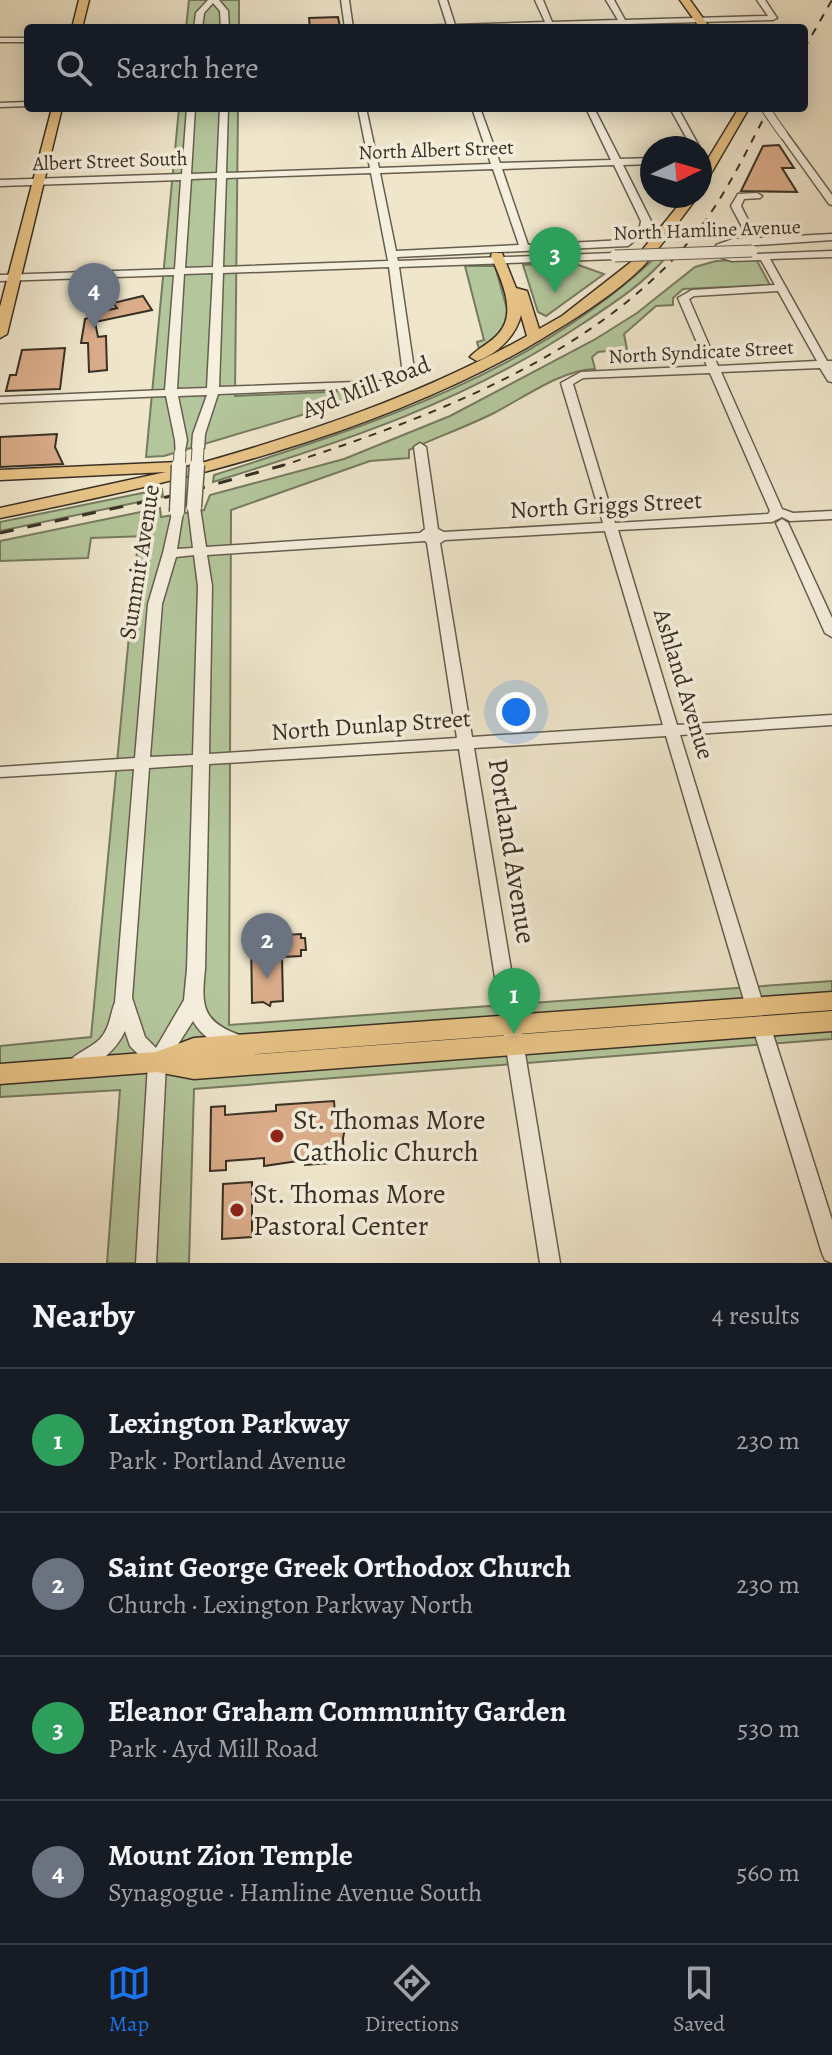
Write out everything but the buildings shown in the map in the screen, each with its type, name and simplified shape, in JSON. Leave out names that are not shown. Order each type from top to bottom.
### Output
[{"type":"main road","points":[[78,24],[84,0]]},
{"type":"main road","points":[[685,0],[702,24]]},
{"type":"main road","points":[[0,334],[7,277],[38,182],[56,112]]},
{"type":"main road","points":[[712,147],[732,112]]},
{"type":"main road","points":[[712,162],[742,112]]},
{"type":"main road","name":"Ayd Mill Road","points":[[0,505],[321,425],[448,374],[532,334],[617,273],[667,223],[676,208]]},
{"type":"main road","name":"Ayd Mill Road","points":[[0,513],[152,482],[221,464],[301,439],[419,395],[532,334],[620,279],[668,230],[684,208]]},
{"type":"main road","points":[[505,258],[532,334]]},
{"type":"main road","points":[[448,374],[506,336],[514,324],[505,258]]},
{"type":"main road","points":[[514,307],[522,328],[532,334]]},
{"type":"main road","points":[[0,475],[181,460]]},
{"type":"main road","points":[[759,1018],[832,1001]]},
{"type":"main road","points":[[0,1074],[157,1062],[194,1069],[512,1036],[759,1018],[832,1021]]},
{"type":"main road","points":[[157,1062],[194,1048],[246,1044],[512,1036]]},
{"type":"street","points":[[199,24],[200,13],[214,0],[224,11],[225,24]]},
{"type":"street","points":[[345,0],[348,24]]},
{"type":"street","points":[[443,0],[450,24]]},
{"type":"street","points":[[539,0],[549,24]]},
{"type":"street","points":[[610,0],[624,24]]},
{"type":"street","points":[[702,24],[773,18],[761,0]]},
{"type":"street","points":[[224,11],[232,2]]},
{"type":"street","points":[[194,3],[205,7]]},
{"type":"street","points":[[0,40],[24,40]]},
{"type":"street","points":[[0,105],[24,104]]},
{"type":"street","name":"Summit Avenue","points":[[191,112],[171,392],[181,440],[181,460],[170,553],[155,604],[123,998],[137,1041],[157,1062],[178,1032],[193,1000],[196,969],[205,586],[194,507],[199,434],[213,391],[224,112]]},
{"type":"street","points":[[0,400],[384,384],[409,376],[392,258],[363,112]]},
{"type":"street","points":[[477,112],[525,249]]},
{"type":"street","points":[[592,112],[617,162]]},
{"type":"street","points":[[676,112],[689,136]]},
{"type":"street","points":[[768,112],[832,202]]},
{"type":"street","name":"North Albert Street","points":[[222,176],[640,161]]},
{"type":"street","name":"North Hamline Avenue","points":[[7,277],[180,271],[525,249],[622,246],[647,225],[617,162]]},
{"type":"street","name":"Albert Street South","points":[[0,183],[222,176]]},
{"type":"street","points":[[752,246],[736,206],[741,196],[757,196]]},
{"type":"street","points":[[832,237],[752,246],[721,245],[726,256],[732,258],[832,254]]},
{"type":"street","name":"North Hamline Avenue","points":[[392,258],[505,258],[752,246],[832,246]]},
{"type":"street","points":[[764,257],[828,364],[832,379]]},
{"type":"street","points":[[782,288],[686,295],[683,303],[832,633]]},
{"type":"street","name":"North Syndicate Street","points":[[571,379],[593,375],[828,364]]},
{"type":"street","name":"Ashland Avenue","points":[[571,379],[567,383],[567,391],[832,1253]]},
{"type":"street","name":"Portland Avenue","points":[[420,447],[550,1263]]},
{"type":"street","name":"North Griggs Street","points":[[170,553],[832,515]]},
{"type":"street","name":"North Dunlap Street","points":[[0,772],[832,720]]},
{"type":"street","points":[[68,1069],[109,1045],[117,1029],[123,998]]},
{"type":"street","points":[[193,1000],[201,1022],[210,1033],[246,1044]]},
{"type":"street","points":[[146,1263],[157,1062]]},
{"type":"green space","points":[[189,0],[239,0],[239,24],[186,24]]},
{"type":"green space","points":[[179,112],[238,112],[235,396],[371,390],[372,394],[164,456],[146,457]]},
{"type":"green space","points":[[657,256],[667,256],[627,293],[538,352],[494,376],[357,435],[213,482],[214,475],[391,414],[504,364],[609,297]]},
{"type":"green space","points":[[756,259],[770,285],[683,289],[673,298],[673,305],[656,306],[624,334],[627,349],[598,352],[592,357],[595,369],[556,379],[483,418],[409,450],[409,458],[370,461],[231,510],[229,1025],[832,981],[832,1039],[194,1089],[189,1263],[107,1263],[120,1090],[0,1097],[0,1046],[91,1037],[137,551],[146,536],[91,538],[88,558],[0,561],[0,541],[160,508],[161,517],[204,510],[210,495],[344,459],[450,416],[594,340],[637,313],[695,267],[716,261]]},
{"type":"green space","points":[[570,262],[604,274],[546,316],[538,312],[523,265]]},
{"type":"green space","points":[[465,266],[495,266],[510,320],[493,340],[479,349],[477,342],[484,340]]},
{"type":"green space","points":[[162,489],[163,497],[0,531],[0,522]]},
{"type":"railway","points":[[808,42],[832,0]]},
{"type":"railway","points":[[278,467],[446,406],[555,351],[606,318],[651,281],[704,223],[767,112]]},
{"type":"railway","points":[[0,533],[176,495],[284,465]]},
{"type":"place","name":"Eleanor Graham Community Garden","points":[[555,293]]},
{"type":"place","name":"Mount Zion Temple","points":[[94,329]]},
{"type":"place","name":"Saint George Greek Orthodox Church","points":[[267,979]]},
{"type":"place","name":"Lexington Parkway","points":[[514,1034]]},
{"type":"place","name":"St. Thomas More Catholic Church","points":[[277,1136]]},
{"type":"place","name":"St. Thomas More Pastoral Center","points":[[237,1210]]}]
